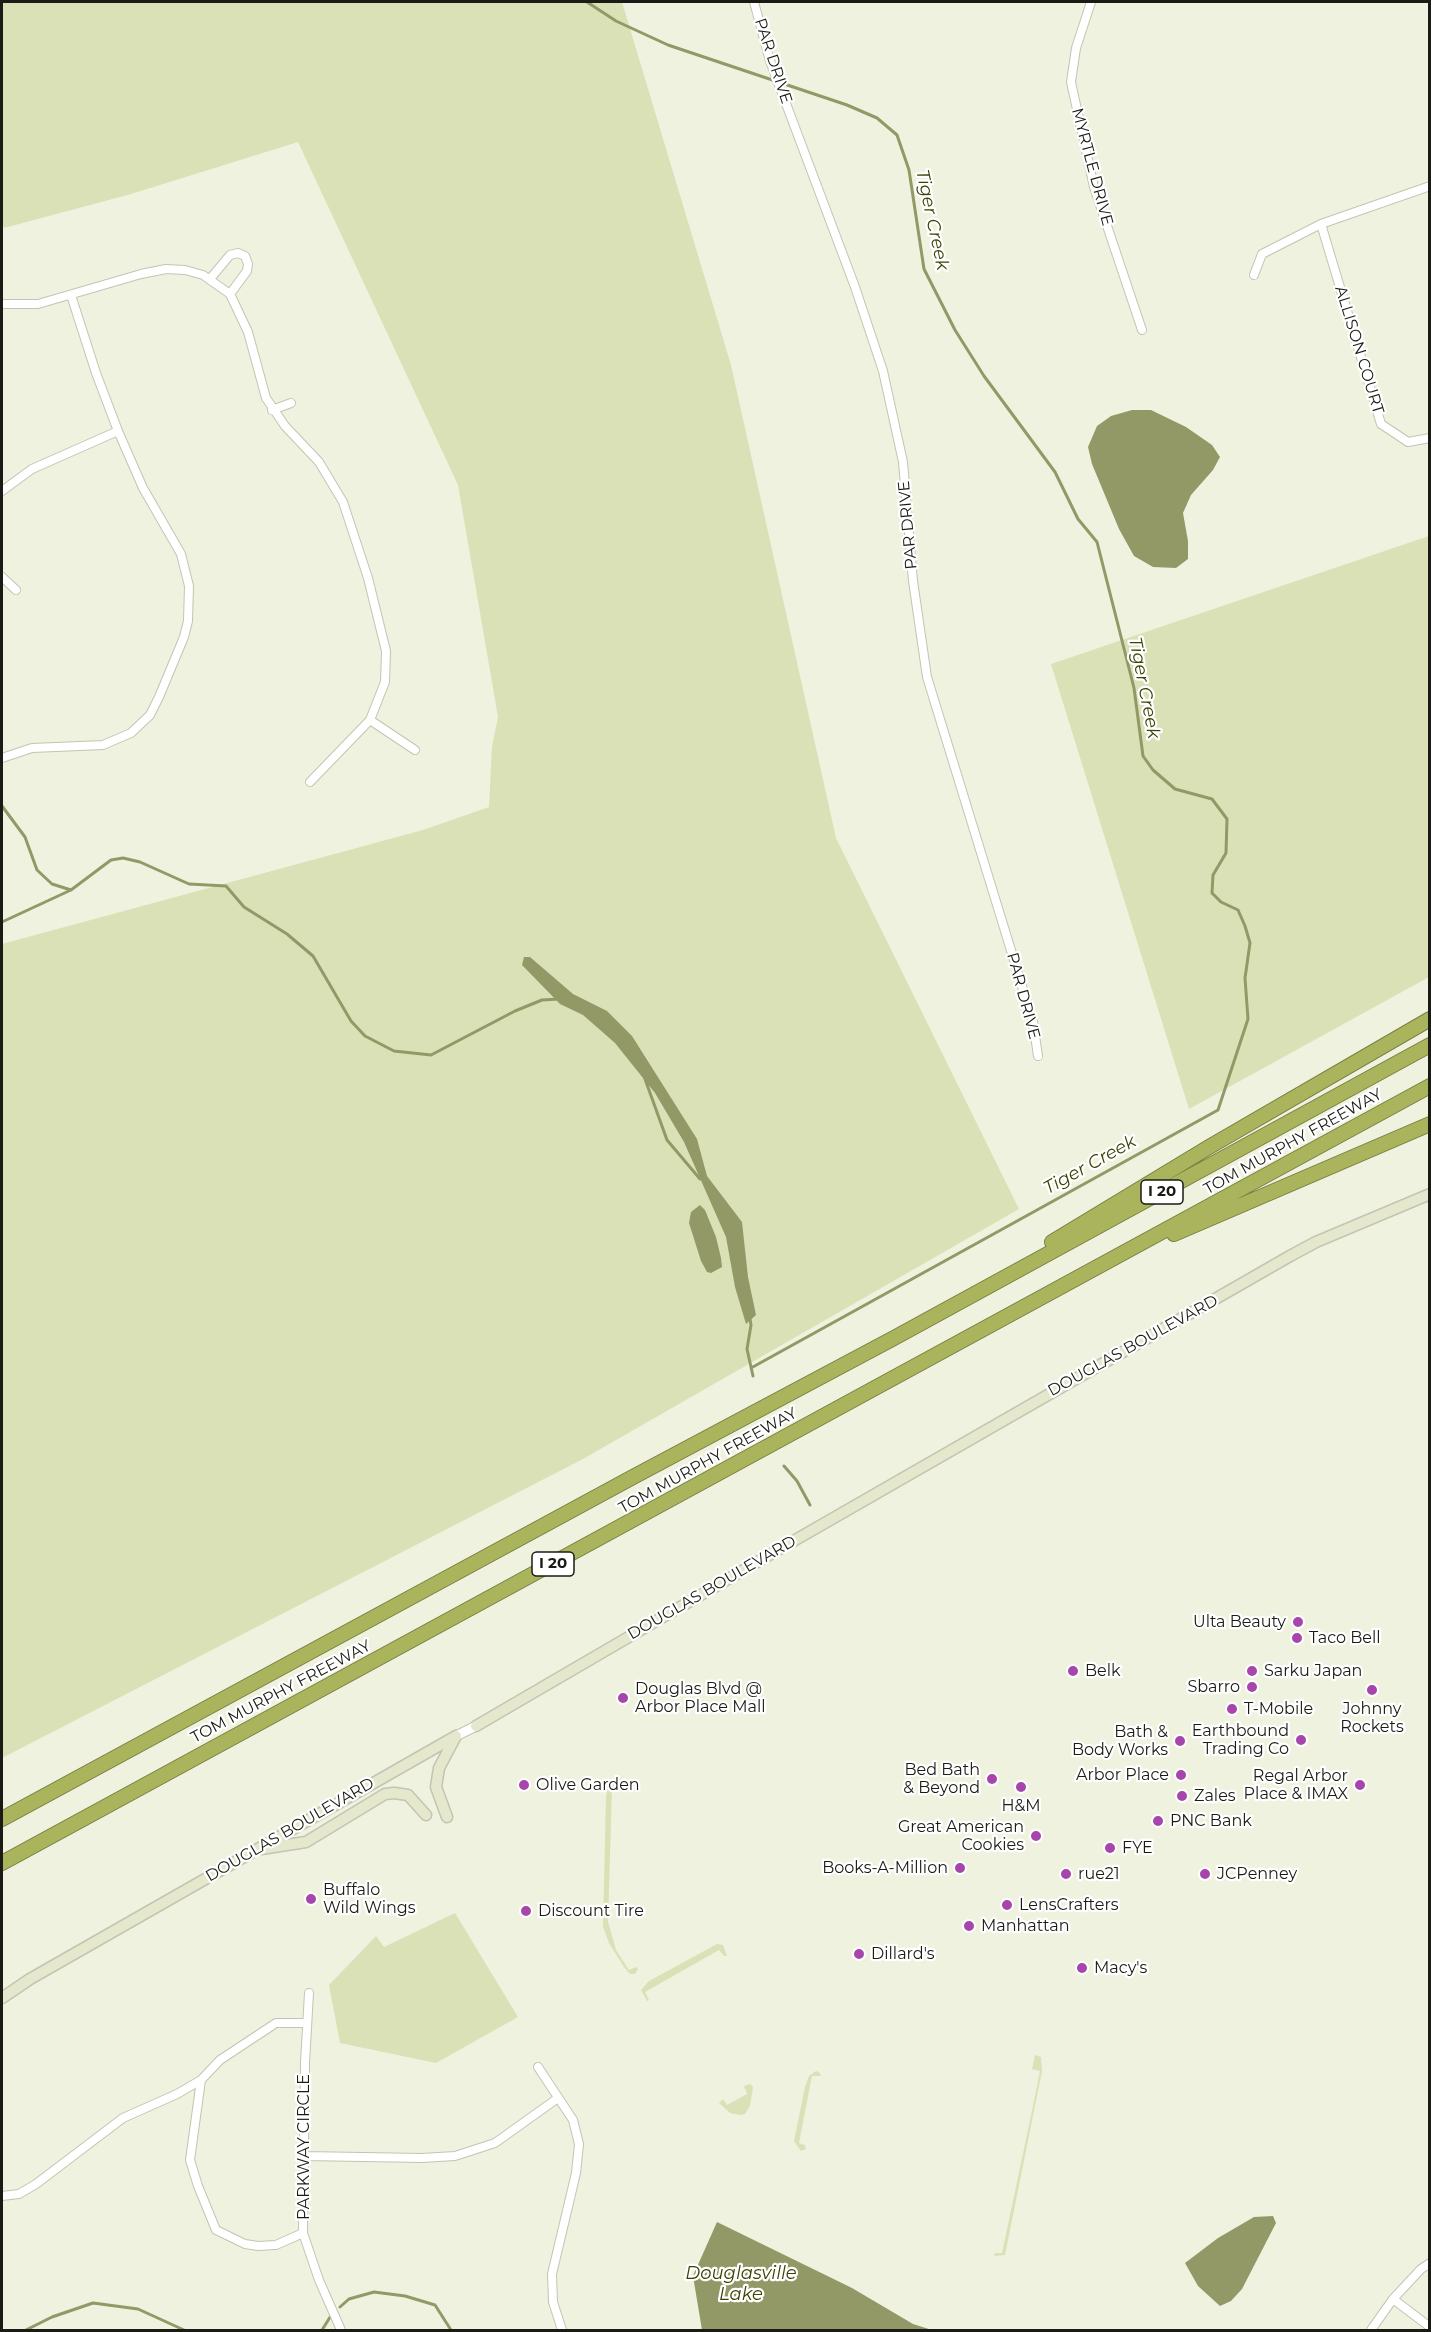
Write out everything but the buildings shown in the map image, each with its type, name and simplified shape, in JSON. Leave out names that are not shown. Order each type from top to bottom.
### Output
[{"type":"highway","points":[[894,1338],[1209,1147],[1430,1019]]},
{"type":"highway","name":"TOM MURPHY FREEWAY","points":[[2,1819],[894,1338],[1430,1045]]},
{"type":"highway","name":"TOM MURPHY FREEWAY","points":[[2,1863],[1430,1086]]},
{"type":"highway","points":[[1103,1264],[1430,1125]]},
{"type":"main road","name":"DOUGLAS BOULEVARD","points":[[476,1726],[780,1548],[1290,1256],[1316,1242],[1430,1194]]},
{"type":"main road","name":"DOUGLAS BOULEVARD","points":[[2,1998],[30,1978],[456,1736]]},
{"type":"main road","points":[[447,1817],[436,1787],[438,1768],[456,1736]]},
{"type":"main road","points":[[254,1850],[306,1842],[386,1794],[408,1796],[426,1815]]},
{"type":"street","name":"PAR DRIVE","points":[[754,2],[770,61],[848,266],[883,371],[903,462],[913,581],[927,677],[1033,1022],[1038,1056]]},
{"type":"street","name":"MYRTLE DRIVE","points":[[1091,2],[1076,48],[1071,82],[1094,187],[1142,330]]},
{"type":"street","points":[[1254,275],[1262,254],[1321,224],[1430,186]]},
{"type":"street","name":"ALLISON COURT","points":[[1321,224],[1381,424],[1408,442],[1430,438]]},
{"type":"street","points":[[210,279],[230,255],[238,253],[245,256],[248,264],[247,271],[230,294]]},
{"type":"street","points":[[2,304],[38,304],[166,269],[185,270],[210,279],[230,294],[248,332],[262,388],[272,410],[329,475],[343,502],[360,547],[386,651],[385,682],[370,720],[310,782]]},
{"type":"street","points":[[2,758],[32,748],[103,745],[131,733],[150,715],[184,637],[188,621],[190,595],[181,554],[143,488],[118,431],[71,296]]},
{"type":"street","points":[[272,410],[291,403]]},
{"type":"street","points":[[2,490],[32,469],[118,431]]},
{"type":"street","points":[[2,577],[16,590]]},
{"type":"street","points":[[370,720],[415,750]]},
{"type":"street","name":"DOUGLAS BOULEVARD","points":[[456,1736],[476,1726]]},
{"type":"street","name":"PARKWAY CIRCLE","points":[[309,1993],[306,2023],[303,2233],[319,2280],[341,2331]]},
{"type":"street","points":[[2,2196],[19,2194],[36,2184],[123,2118],[177,2094],[201,2080],[220,2060],[276,2023],[306,2023]]},
{"type":"street","points":[[538,2067],[573,2120],[579,2144],[576,2173],[552,2274],[553,2302],[562,2331]]},
{"type":"street","points":[[201,2080],[190,2160],[216,2230],[245,2244],[258,2246],[276,2245],[303,2233]]},
{"type":"street","points":[[304,2156],[422,2158],[455,2156],[495,2143],[558,2098]]},
{"type":"street","points":[[1371,2331],[1393,2299],[1421,2269],[1430,2263]]},
{"type":"street","points":[[1393,2299],[1430,2326]]},
{"type":"shaded area","points":[[2,2],[622,2],[731,365],[836,838],[1019,1209],[583,1459],[2,1758],[2,944],[423,830],[489,807],[492,747],[498,717],[458,485],[298,142],[131,194],[4,228],[2,223]]},
{"type":"shaded area","points":[[1429,536],[1429,977],[1189,1109],[1051,664]]},
{"type":"shaded area","points":[[610,1780],[621,1784],[619,1789],[612,1789],[608,1922],[616,1950],[629,1970],[636,1967],[638,1969],[635,1974],[630,1974],[624,1967],[609,1943],[603,1927],[606,1796]]},
{"type":"shaded area","points":[[455,1913],[518,2017],[436,2063],[340,2043],[329,1985],[376,1936],[384,1947]]},
{"type":"shaded area","points":[[717,1944],[723,1945],[727,1956],[719,1950],[645,1992],[649,2000],[647,2001],[641,1990],[649,1981]]},
{"type":"shaded area","points":[[1035,2055],[1041,2057],[1042,2071],[1005,2255],[994,2256],[995,2253],[1002,2253],[1032,2111],[1040,2071],[1032,2069]]},
{"type":"shaded area","points":[[816,2071],[821,2076],[812,2076],[799,2143],[805,2145],[806,2149],[801,2151],[794,2141],[805,2087],[809,2076]]},
{"type":"shaded area","points":[[750,2084],[753,2087],[750,2106],[745,2114],[730,2113],[719,2103],[723,2099],[727,2105],[747,2094],[744,2086]]},
{"type":"water","points":[[1132,410],[1151,410],[1186,427],[1212,445],[1220,457],[1213,470],[1191,495],[1183,513],[1188,541],[1188,559],[1176,568],[1153,567],[1134,556],[1119,529],[1092,464],[1088,447],[1097,426],[1111,416]]},
{"type":"water","points":[[524,957],[530,957],[573,994],[607,1011],[632,1036],[697,1139],[707,1176],[742,1222],[748,1277],[756,1315],[746,1324],[735,1287],[726,1237],[684,1142],[655,1093],[615,1043],[583,1015],[560,1004],[522,965]]},
{"type":"water","points":[[700,1205],[705,1210],[716,1237],[721,1258],[722,1267],[711,1273],[707,1272],[701,1261],[689,1223],[691,1212]]},
{"type":"water","points":[[1273,2216],[1276,2223],[1242,2289],[1231,2301],[1220,2306],[1198,2286],[1185,2263],[1218,2238],[1254,2217]]},
{"type":"water","name":"Douglasville Lake","points":[[717,2222],[852,2288],[913,2324],[932,2330],[702,2330],[693,2276]]},
{"type":"waterway","name":"Tiger Creek","points":[[587,2],[616,21],[668,45],[847,105],[877,118],[897,135],[909,170],[924,269],[955,330],[984,376],[1055,472],[1078,519],[1097,542],[1134,688],[1143,756],[1153,770],[1175,789],[1212,799],[1227,819],[1226,853],[1213,875],[1212,893],[1221,902],[1238,910],[1250,943],[1245,978],[1248,1019],[1218,1110],[751,1368]]},
{"type":"waterway","points":[[2,806],[25,837],[37,870],[52,884],[71,890]]},
{"type":"waterway","points":[[2,922],[71,890],[111,860],[123,858],[140,862],[189,884],[226,886],[244,907],[287,934],[313,956],[351,1021],[365,1036],[394,1051],[431,1055],[515,1011],[542,1000],[560,999]]},
{"type":"waterway","points":[[645,1079],[667,1140],[700,1179]]},
{"type":"waterway","points":[[750,1319],[747,1349],[753,1376]]},
{"type":"waterway","points":[[784,1466],[797,1481],[810,1505]]},
{"type":"waterway","points":[[340,2307],[349,2299],[374,2292],[405,2296],[435,2305],[451,2330]]},
{"type":"waterway","points":[[26,2330],[52,2317],[93,2303],[138,2309],[184,2330]]},
{"type":"waterway","points":[[322,2330],[332,2314]]},
{"type":"place","name":"Ulta Beauty","points":[[1298,1622]]},
{"type":"place","name":"Taco Bell","points":[[1297,1638]]},
{"type":"place","name":"Belk","points":[[1073,1671]]},
{"type":"place","name":"Sarku Japan","points":[[1252,1671]]},
{"type":"place","name":"Sbarro","points":[[1252,1687]]},
{"type":"place","name":"Johnny Rockets","points":[[1372,1690]]},
{"type":"place","name":"Douglas Blvd @ Arbor Place Mall","points":[[623,1698]]},
{"type":"place","name":"T-Mobile","points":[[1232,1709]]},
{"type":"place","name":"Earthbound Trading Co","points":[[1301,1740]]},
{"type":"place","name":"Bath & Body Works","points":[[1180,1741]]},
{"type":"place","name":"Arbor Place","points":[[1181,1775]]},
{"type":"place","name":"Bed Bath & Beyond","points":[[992,1779]]},
{"type":"place","name":"Olive Garden","points":[[524,1785]]},
{"type":"place","name":"Regal Arbor Place & IMAX","points":[[1360,1785]]},
{"type":"place","name":"H&M","points":[[1021,1787]]},
{"type":"place","name":"Zales","points":[[1182,1796]]},
{"type":"place","name":"PNC Bank","points":[[1158,1821]]},
{"type":"place","name":"Great American Cookies","points":[[1036,1836]]},
{"type":"place","name":"FYE","points":[[1110,1848]]},
{"type":"place","name":"Books-A-Million","points":[[960,1868]]},
{"type":"place","name":"rue21","points":[[1066,1874]]},
{"type":"place","name":"JCPenney","points":[[1205,1874]]},
{"type":"place","name":"Buffalo Wild Wings","points":[[311,1899]]},
{"type":"place","name":"LensCrafters","points":[[1007,1905]]},
{"type":"place","name":"Discount Tire","points":[[526,1911]]},
{"type":"place","name":"Manhattan","points":[[969,1926]]},
{"type":"place","name":"Dillard's","points":[[859,1954]]},
{"type":"place","name":"Macy's","points":[[1082,1968]]}]
